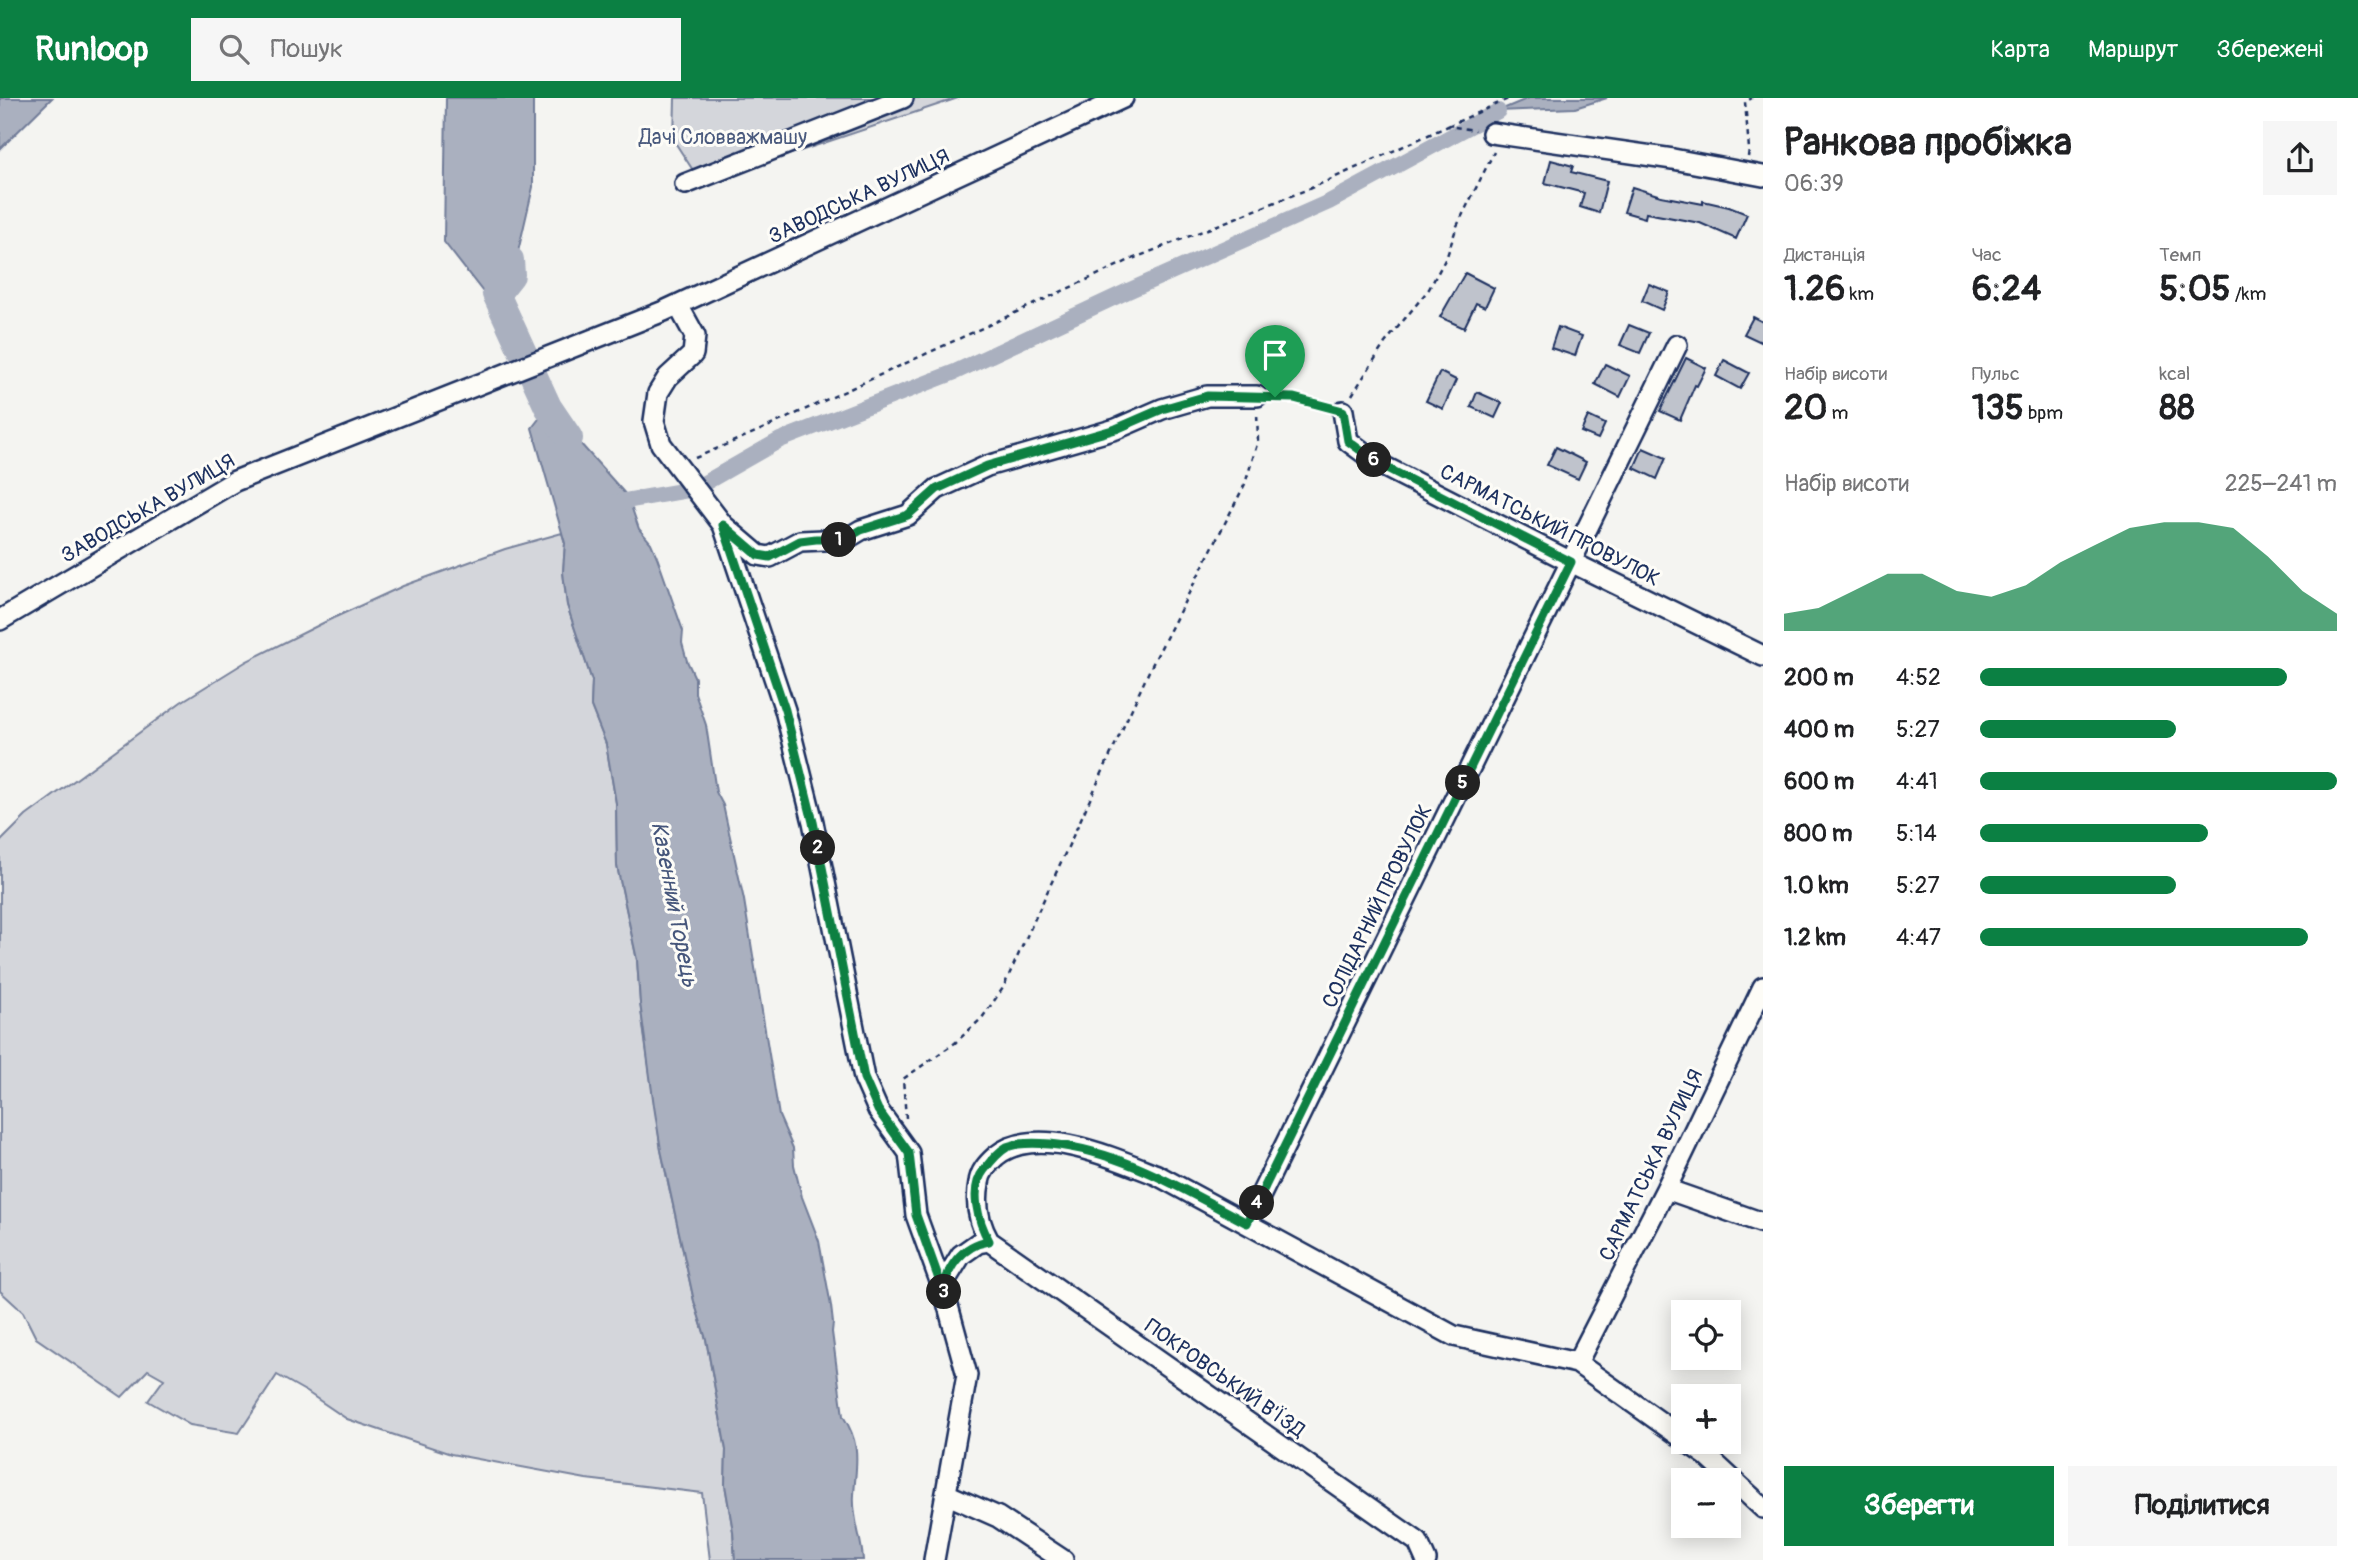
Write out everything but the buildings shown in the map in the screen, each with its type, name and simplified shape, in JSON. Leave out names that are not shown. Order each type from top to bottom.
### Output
[{"type":"street","points":[[685,184],[903,98]]},
{"type":"street","name":"ЗАВОДСЬКА ВУЛИЦЯ","points":[[0,620],[234,481],[678,305],[1123,98]]},
{"type":"street","points":[[1489,132],[1673,159],[1754,174]]},
{"type":"street","points":[[678,305],[695,336],[693,354],[668,377],[658,393],[654,421],[662,444],[723,525],[758,555],[770,557],[800,541],[846,539],[861,530],[908,515],[937,489],[987,466],[1116,429],[1162,409],[1207,396],[1257,396]]},
{"type":"street","name":"СОЛІДАРНИЙ ПРОВУЛОК","points":[[1247,1223],[1678,345]]},
{"type":"street","name":"САРМАТСЬКИЙ ПРОВУЛОК","points":[[1343,411],[1348,441],[1379,464],[1763,656]]},
{"type":"street","points":[[723,525],[785,710],[813,822],[864,1078],[878,1110],[909,1153],[916,1215],[945,1296],[967,1375],[934,1560]]},
{"type":"street","name":"САРМАТСЬКА ВУЛИЦЯ","points":[[1577,1363],[1666,1189],[1763,987]]},
{"type":"street","points":[[945,1296],[945,1281],[955,1262],[978,1243],[989,1241],[978,1215],[976,1198],[980,1175],[991,1160],[1007,1147],[1034,1143],[1072,1146],[1157,1175],[1454,1336],[1577,1363],[1671,1431]]},
{"type":"street","points":[[1666,1189],[1763,1223]]},
{"type":"street","name":"ПОКРОВСЬКИЙ В'ЇЗД","points":[[989,1241],[1418,1542],[1426,1560]]},
{"type":"street","points":[[1704,1454],[1763,1508]]},
{"type":"street","points":[[946,1494],[998,1517],[1063,1560]]},
{"type":"path","points":[[679,465],[1132,259],[1316,186],[1510,98]]},
{"type":"path","points":[[1752,98],[1745,102],[1754,174]]},
{"type":"path","points":[[909,1153],[903,1079],[956,1043],[982,1018],[1003,988],[1150,669],[1245,484],[1258,441],[1257,396],[1294,398],[1343,411],[1385,343],[1429,289],[1447,256],[1489,132],[1448,126]]},
{"type":"green space","name":"Дачі Словважмашу","points":[[675,98],[958,98],[702,184],[674,141]]},
{"type":"green space","points":[[562,533],[565,543],[563,572],[567,605],[592,681],[591,706],[606,744],[616,803],[617,866],[637,960],[640,1003],[661,1150],[694,1301],[706,1339],[726,1450],[725,1485],[735,1560],[710,1560],[702,1493],[586,1479],[451,1454],[347,1419],[277,1375],[239,1433],[190,1425],[148,1401],[164,1379],[148,1370],[122,1397],[36,1338],[23,1312],[0,1291],[0,842],[26,816],[181,702],[247,661],[403,586],[505,549]]},
{"type":"water","points":[[0,98],[52,98],[0,149]]},
{"type":"water","points":[[446,98],[533,98],[533,187],[508,295],[483,292],[444,242]]},
{"type":"water","points":[[1529,98],[1607,98],[1575,108],[1498,111]]},
{"type":"water","points":[[548,407],[628,497],[639,529],[651,543],[657,557],[683,631],[682,643],[695,678],[695,693],[706,725],[716,792],[723,805],[744,900],[779,1116],[793,1148],[802,1197],[819,1241],[831,1306],[843,1416],[855,1445],[854,1503],[863,1560],[735,1560],[725,1485],[726,1450],[706,1339],[694,1301],[654,1106],[637,960],[617,866],[616,803],[606,744],[591,706],[592,681],[567,605],[563,572],[565,543],[532,428]]},
{"type":"waterway","points":[[701,485],[780,440],[955,372],[1128,291],[1329,202],[1498,111]]},
{"type":"waterway","name":"Казенний Торець","points":[[510,260],[511,275],[496,294],[548,407],[569,438]]},
{"type":"waterway","points":[[608,504],[688,490]]},
{"type":"route","points":[[1207,396],[1275,397],[1317,402],[1343,411],[1348,441],[1379,464],[1571,562],[1247,1223],[1157,1175],[1110,1157],[1072,1146],[1034,1143],[1007,1147],[991,1160],[980,1175],[976,1198],[978,1215],[989,1241],[978,1243],[955,1262],[945,1281],[945,1296],[916,1215],[909,1153],[878,1110],[864,1078],[813,822],[785,710],[723,525],[758,555],[770,557],[800,541],[846,539],[861,530],[908,515],[937,489],[987,466],[1116,429],[1162,409],[1207,396]]}]
